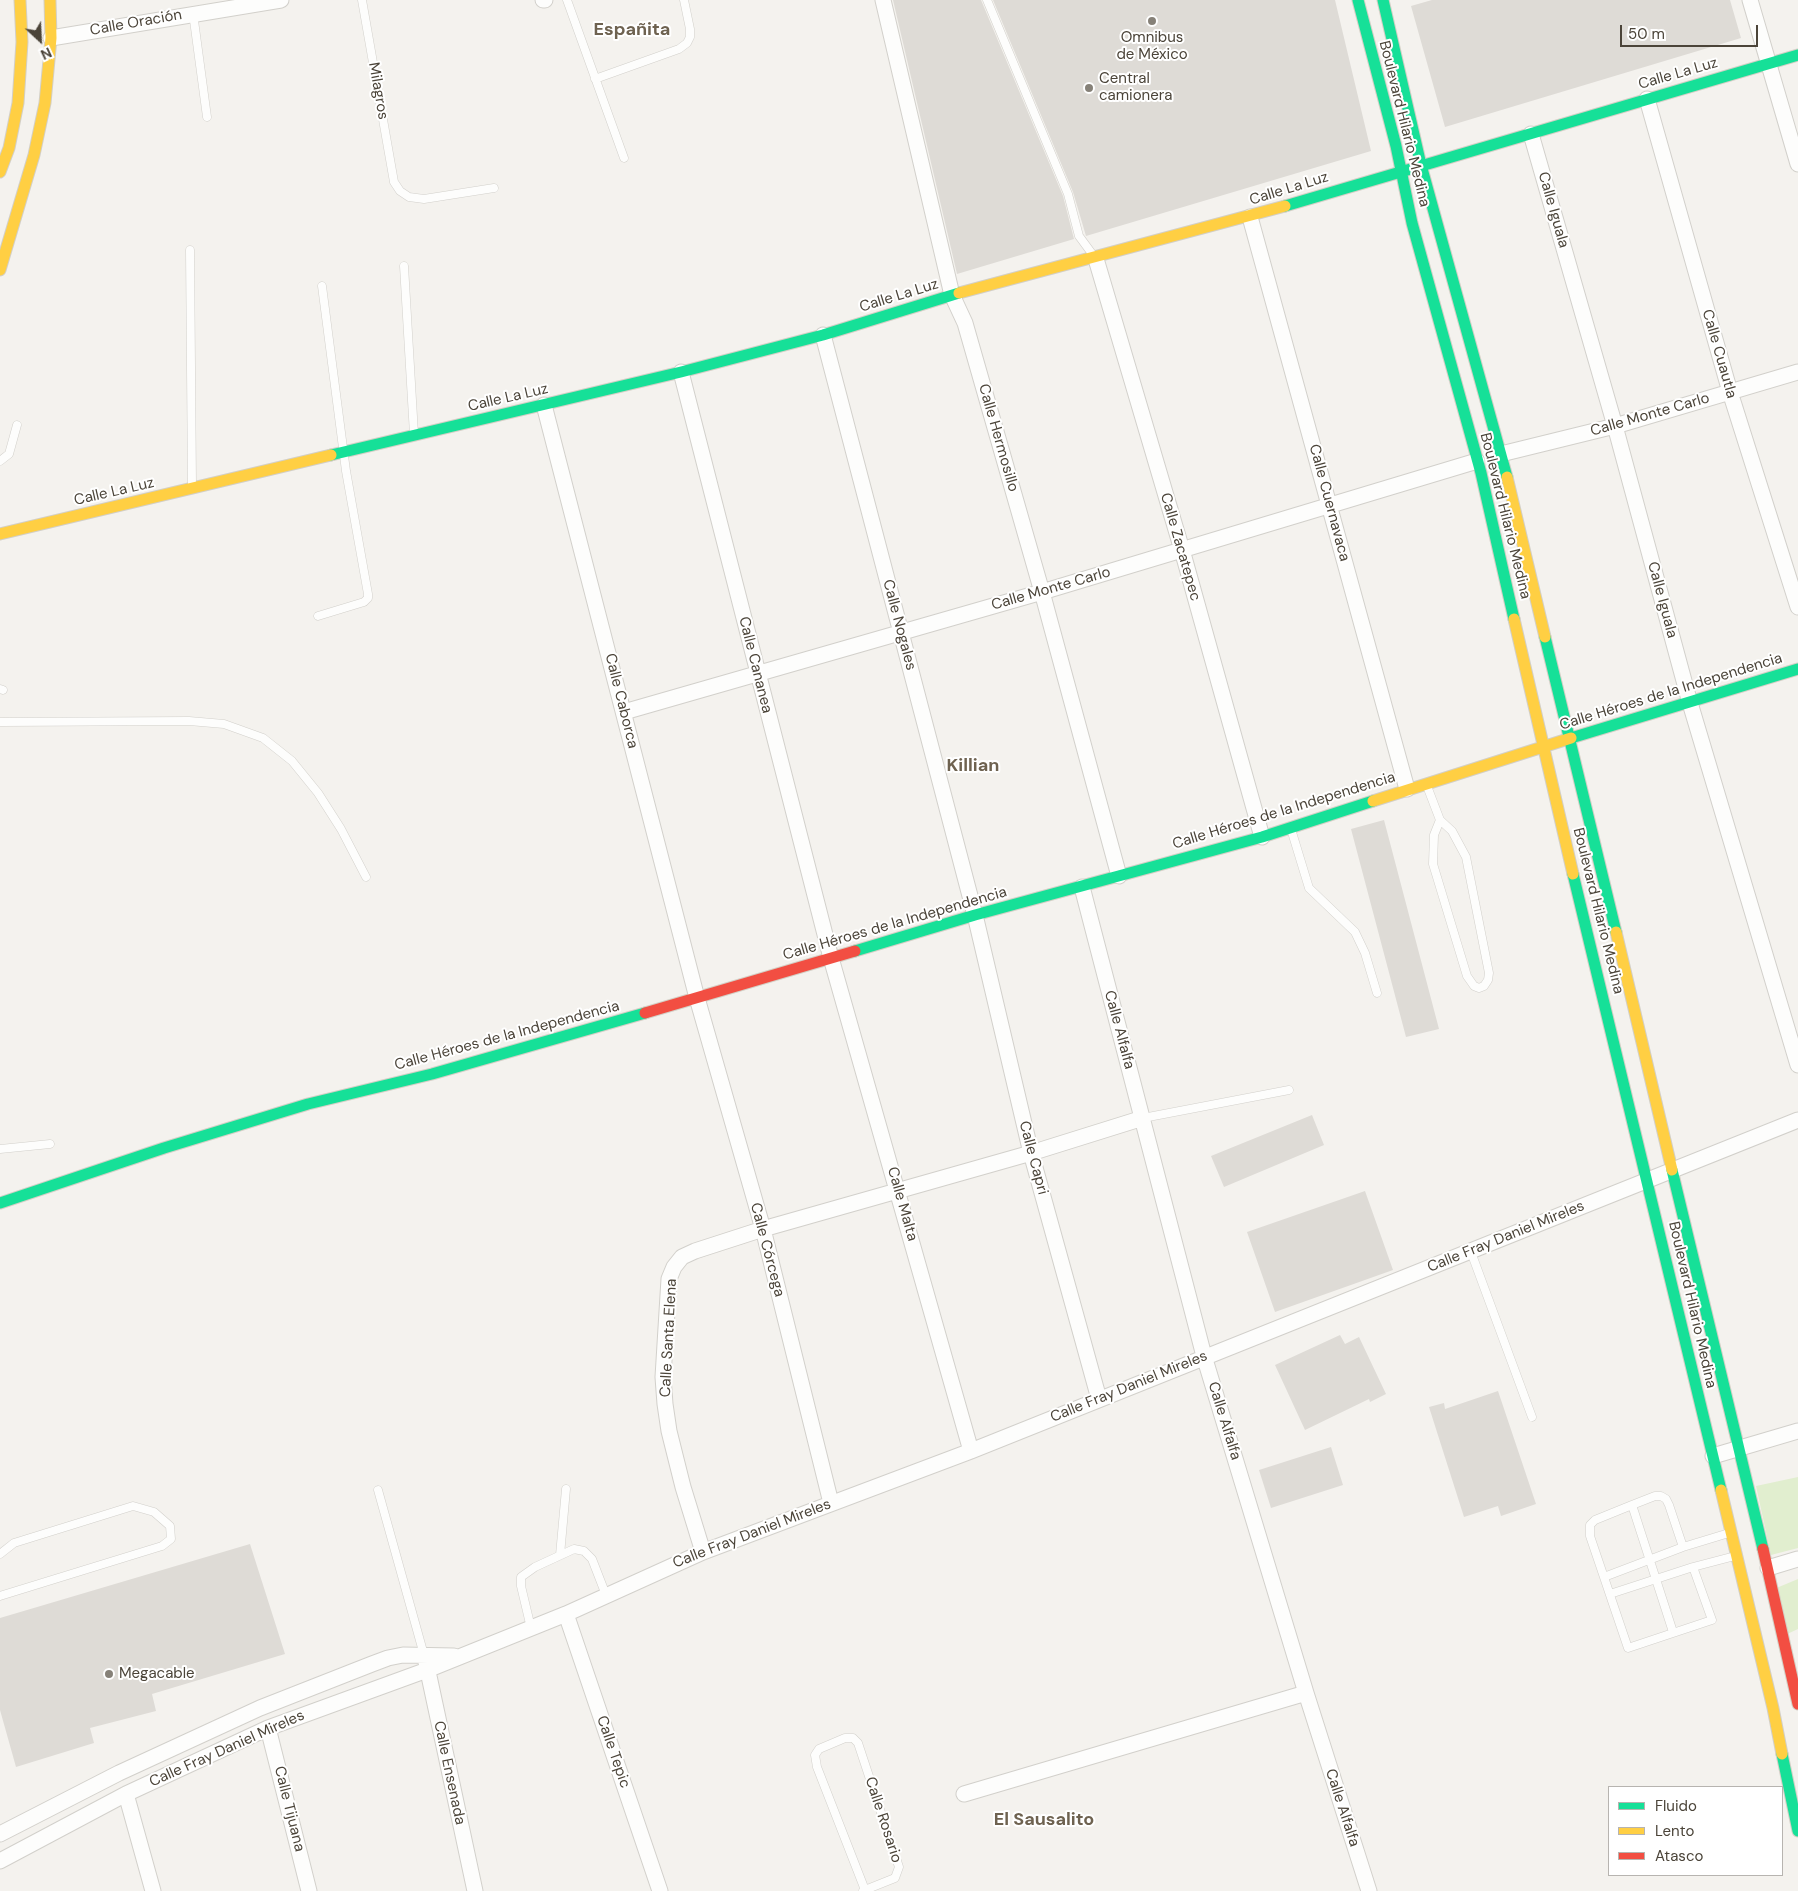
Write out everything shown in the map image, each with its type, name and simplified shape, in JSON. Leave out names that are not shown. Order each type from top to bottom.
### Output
[{"type":"street","points":[[0,270],[29,174],[32,103],[22,42],[20,0]]},
{"type":"street","points":[[0,172],[9,148],[32,103],[52,38],[50,0]]},
{"type":"street","name":"Calle Oración","points":[[52,38],[193,14],[215,5],[281,0]]},
{"type":"street","name":"Calle Hermosillo","points":[[883,0],[952,295],[965,323],[1042,592],[1119,876]]},
{"type":"street","name":"Boulevard Hilario Medina","points":[[1358,0],[1396,146],[1412,223],[1477,461],[1543,747],[1773,1708],[1798,1831]]},
{"type":"street","name":"Boulevard Hilario Medina","points":[[1383,0],[1421,165],[1501,454],[1768,1568],[1798,1704]]},
{"type":"street","points":[[1750,0],[1798,164]]},
{"type":"street","name":"Calle La Luz","points":[[1,533],[681,372],[823,335],[952,295],[1096,259],[1250,217],[1647,98],[1798,55]]},
{"type":"street","name":"Calle Cuautla","points":[[1647,98],[1730,392],[1798,607]]},
{"type":"street","name":"Calle Iguala","points":[[1531,134],[1615,426],[1690,703],[1798,1065]]},
{"type":"street","name":"Calle Cuernavaca","points":[[1250,217],[1407,789]]},
{"type":"street","name":"Calle Zacatepec","points":[[1096,259],[1182,550],[1262,837]]},
{"type":"street","name":"Calle Nogales","points":[[823,335],[974,915]]},
{"type":"street","name":"Calle Cananea","points":[[681,372],[831,958]]},
{"type":"street","name":"Calle Monte Carlo","points":[[1501,454],[1615,426],[1798,372]]},
{"type":"street","name":"Calle Caborca","points":[[544,404],[697,998]]},
{"type":"street","name":"Calle Monte Carlo","points":[[624,712],[1042,592],[1477,461]]},
{"type":"street","name":"Calle Héroes de la Independencia","points":[[0,1203],[164,1148],[299,1107],[432,1074],[575,1034],[974,915],[1262,837],[1407,789],[1798,669]]},
{"type":"street","name":"Calle Alfalfa","points":[[1082,887],[1204,1356],[1306,1693],[1369,1891]]},
{"type":"street","name":"Calle Capri","points":[[974,915],[1031,1152],[1099,1399]]},
{"type":"street","name":"Calle Malta","points":[[831,958],[972,1451]]},
{"type":"street","name":"Calle Córcega","points":[[697,998],[763,1229],[831,1503]]},
{"type":"street","name":"Calle Santa Elena","points":[[702,1552],[669,1430],[663,1377],[670,1279],[674,1267],[682,1257],[763,1229],[1143,1118]]},
{"type":"street","name":"Calle Fray Daniel Mireles","points":[[0,1861],[126,1794],[268,1728],[426,1663],[461,1656],[566,1614],[702,1552],[972,1451],[1204,1356],[1471,1252],[1672,1169],[1798,1120]]},
{"type":"street","points":[[1713,1456],[1798,1431]]},
{"type":"street","points":[[1768,1568],[1798,1559]]},
{"type":"street","name":"Calle Tepic","points":[[566,1614],[660,1891]]},
{"type":"street","name":"Calle Fray Daniel Mireles","points":[[0,1834],[119,1773],[260,1708],[388,1658],[403,1654],[426,1663]]},
{"type":"street","name":"Calle Ensenada","points":[[426,1663],[475,1891]]},
{"type":"street","points":[[964,1794],[1306,1693]]},
{"type":"street","name":"Calle Tijuana","points":[[268,1728],[309,1891]]},
{"type":"street","points":[[126,1794],[153,1891]]},
{"type":"lane","name":"Milagros","points":[[362,0],[394,182],[400,191],[409,197],[424,199],[494,188]]},
{"type":"lane","points":[[567,0],[624,158]]},
{"type":"lane","points":[[595,79],[679,49],[687,43],[690,37],[690,29],[684,0]]},
{"type":"lane","points":[[987,0],[1068,194],[1079,236],[1096,259]]},
{"type":"lane","points":[[193,14],[207,117]]},
{"type":"lane","points":[[190,250],[192,488]]},
{"type":"lane","points":[[404,266],[414,436]]},
{"type":"lane","points":[[318,616],[364,602],[368,598],[344,452],[322,286]]},
{"type":"lane","points":[[0,461],[9,454],[17,425]]},
{"type":"lane","points":[[0,722],[189,721],[224,724],[263,738],[292,761],[318,792],[341,829],[366,877]]},
{"type":"lane","points":[[1426,784],[1440,820],[1452,831],[1466,857],[1489,973],[1488,980],[1480,988],[1474,986],[1467,976],[1434,864],[1434,835],[1440,820]]},
{"type":"lane","points":[[1290,828],[1310,888],[1354,932],[1365,953],[1377,992]]},
{"type":"lane","points":[[1143,1118],[1288,1090]]},
{"type":"lane","points":[[0,1149],[50,1144]]},
{"type":"lane","points":[[1471,1252],[1532,1417]]},
{"type":"lane","points":[[378,1490],[426,1663]]},
{"type":"lane","points":[[560,1555],[566,1490]]},
{"type":"lane","points":[[1683,1547],[1666,1499],[1655,1496],[1595,1520],[1590,1525],[1590,1536],[1628,1648],[1712,1620],[1694,1567]]},
{"type":"lane","points":[[1632,1505],[1673,1632]]},
{"type":"lane","points":[[0,1554],[14,1544],[133,1506],[154,1512],[170,1526],[171,1539],[162,1546],[0,1596]]},
{"type":"lane","points":[[1604,1577],[1683,1547],[1731,1532]]},
{"type":"lane","points":[[531,1628],[521,1586],[521,1577],[535,1567],[560,1555],[574,1549],[584,1552],[592,1559],[606,1595]]},
{"type":"lane","points":[[1610,1594],[1694,1567],[1737,1556]]},
{"type":"lane","name":"Calle Rosario","points":[[845,1738],[853,1738],[858,1743],[899,1868],[895,1878],[864,1891],[817,1767],[815,1755],[819,1749],[845,1738]]},
{"type":"green space","points":[[1798,1477],[1798,1548],[1771,1555],[1756,1486]]},
{"type":"green space","points":[[1798,1579],[1798,1629],[1785,1635],[1774,1589]]},
{"type":"building","points":[[893,0],[981,0],[1063,196],[1074,239],[957,274]]},
{"type":"building","name":"Central camionera","points":[[993,0],[1335,0],[1371,151],[1086,236],[1073,192]]},
{"type":"building","points":[[1432,0],[1730,0],[1741,38],[1445,127],[1411,6]]},
{"type":"building","points":[[1384,820],[1439,1029],[1406,1037],[1351,829]]},
{"type":"building","points":[[1312,1115],[1324,1145],[1224,1187],[1211,1156]]},
{"type":"building","points":[[1365,1191],[1393,1270],[1275,1312],[1247,1232]]},
{"type":"building","points":[[1340,1335],[1345,1344],[1359,1337],[1386,1394],[1370,1402],[1369,1399],[1305,1430],[1275,1365]]},
{"type":"building","points":[[1498,1391],[1536,1504],[1501,1516],[1498,1506],[1464,1517],[1429,1407],[1444,1403],[1445,1409]]},
{"type":"building","points":[[1331,1447],[1343,1485],[1271,1508],[1259,1470]]},
{"type":"building","name":"Megacable","points":[[250,1544],[285,1654],[152,1694],[156,1711],[90,1728],[94,1743],[16,1767],[0,1710],[0,1618]]},
{"type":"traffic: fast","points":[[1358,0],[1396,146],[1412,223],[1481,473],[1514,619]]},
{"type":"traffic: fast","points":[[1383,0],[1421,165],[1507,477]]},
{"type":"traffic: fast","points":[[1285,206],[1798,55]]},
{"type":"traffic: fast","points":[[331,455],[681,372],[823,335],[959,293]]},
{"type":"traffic: fast","points":[[1545,637],[1616,932]]},
{"type":"traffic: fast","points":[[1571,738],[1798,669]]},
{"type":"traffic: fast","points":[[855,951],[975,915],[1262,837],[1373,801]]},
{"type":"traffic: fast","points":[[1573,874],[1721,1490]]},
{"type":"traffic: fast","points":[[0,1203],[164,1148],[308,1104],[432,1074],[645,1013]]},
{"type":"traffic: fast","points":[[1672,1170],[1763,1549]]},
{"type":"traffic: fast","points":[[1782,1754],[1798,1831]]},
{"type":"traffic: slow","points":[[0,172],[9,148],[18,103],[22,42],[20,0]]},
{"type":"traffic: slow","points":[[0,270],[34,155],[45,103],[51,38],[50,0]]},
{"type":"traffic: slow","points":[[959,293],[1285,206]]},
{"type":"traffic: slow","points":[[0,534],[331,455]]},
{"type":"traffic: slow","points":[[1507,477],[1545,637]]},
{"type":"traffic: slow","points":[[1514,619],[1573,874]]},
{"type":"traffic: slow","points":[[1373,801],[1571,738]]},
{"type":"traffic: slow","points":[[1616,932],[1672,1170]]},
{"type":"traffic: slow","points":[[1721,1490],[1773,1708],[1782,1754]]},
{"type":"traffic: jam","points":[[645,1013],[855,951]]},
{"type":"traffic: jam","points":[[1763,1549],[1798,1704]]},
{"type":"place","name":"Omnibus de México","points":[[1152,21]]},
{"type":"place","name":"Central camionera","points":[[1089,88]]},
{"type":"place","name":"Megacable","points":[[109,1674]]},
{"type":"district","name":"Españita","points":[[632,30]]},
{"type":"district","name":"Killian","points":[[973,766]]},
{"type":"district","name":"El Sausalito","points":[[1044,1820]]}]
